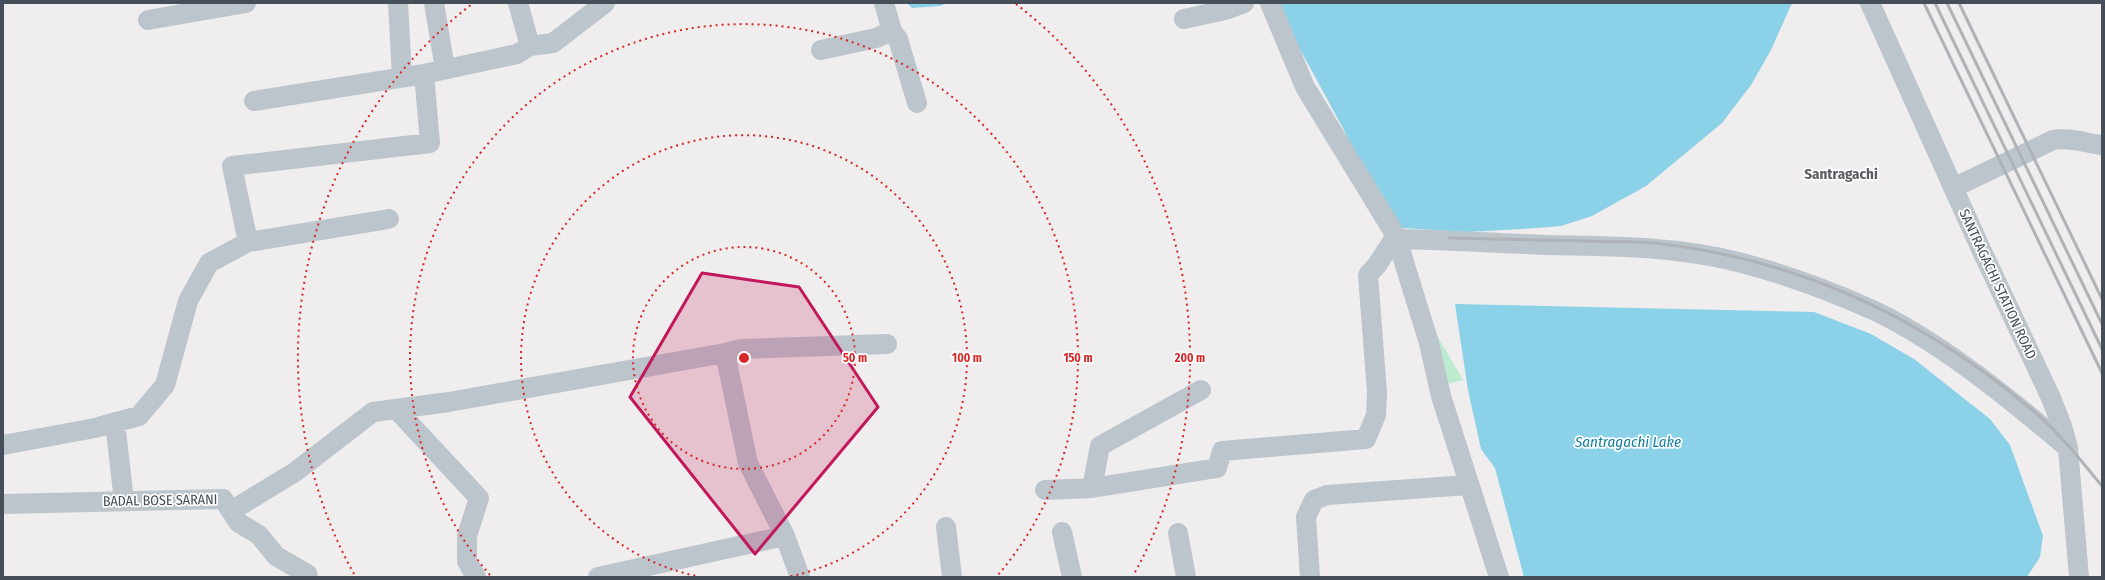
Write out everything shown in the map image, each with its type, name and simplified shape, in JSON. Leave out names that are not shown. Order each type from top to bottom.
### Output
[{"type":"street","points":[[148,20],[246,3]]},
{"type":"street","points":[[398,3],[402,77]]},
{"type":"street","points":[[434,3],[445,69]]},
{"type":"street","points":[[518,3],[530,46]]},
{"type":"street","points":[[254,101],[424,74],[517,54],[530,46],[552,43],[605,3]]},
{"type":"street","points":[[884,3],[892,31],[898,39],[917,103]]},
{"type":"street","points":[[1184,19],[1225,10],[1244,3]]},
{"type":"street","points":[[1270,3],[1305,87],[1396,238],[1429,343],[1441,396],[1464,462],[1468,485],[1499,577]]},
{"type":"street","name":"SANTRAGACHI STATION ROAD","points":[[1870,3],[1953,188],[2051,398],[2062,426],[2068,448],[2079,577]]},
{"type":"street","points":[[822,50],[876,38],[892,31]]},
{"type":"street","points":[[248,242],[232,166],[430,143],[424,74]]},
{"type":"street","points":[[1953,188],[2053,140],[2064,138],[2084,143],[2102,145]]},
{"type":"street","points":[[3,445],[139,416],[164,385],[188,301],[209,263],[248,242],[389,219]]},
{"type":"street","points":[[1396,238],[1672,250],[1737,262],[1799,280],[1876,312],[1929,342],[2022,409],[2068,448]]},
{"type":"street","points":[[1045,490],[1092,488],[1217,468],[1222,451],[1366,439],[1376,415],[1377,392],[1368,275],[1396,238]]},
{"type":"street","points":[[231,511],[295,472],[373,412],[456,400],[725,354],[740,349],[887,344]]},
{"type":"street","points":[[725,354],[748,463],[785,536],[800,577]]},
{"type":"street","points":[[1092,488],[1100,446],[1201,390]]},
{"type":"street","points":[[396,409],[479,498],[467,536],[467,561],[476,577]]},
{"type":"street","points":[[115,422],[124,501]]},
{"type":"street","points":[[1310,577],[1306,517],[1314,500],[1327,495],[1468,485]]},
{"type":"street","name":"BADAL BOSE SARANI","points":[[3,504],[223,499],[239,522],[259,535],[276,556],[307,574],[308,577]]},
{"type":"street","points":[[946,527],[952,577]]},
{"type":"street","points":[[1062,532],[1072,577]]},
{"type":"street","points":[[1178,533],[1186,577]]},
{"type":"street","points":[[598,577],[785,536]]},
{"type":"highlighted area","points":[[702,273],[799,287],[878,407],[755,554],[630,397]]},
{"type":"green space","points":[[1423,311],[1463,380],[1447,384]]},
{"type":"water","points":[[907,3],[948,3],[940,6],[912,8]]},
{"type":"water","points":[[1278,3],[1792,3],[1771,50],[1751,85],[1722,123],[1646,186],[1592,216],[1561,226],[1467,232],[1384,227],[1344,130],[1290,31]]},
{"type":"water","name":"Santragachi Lake","points":[[1455,304],[1814,312],[1871,334],[1914,359],[1990,419],[2010,445],[2043,536],[2040,557],[2027,577],[1524,577],[1495,468],[1481,449],[1468,390]]},
{"type":"railway","points":[[1924,3],[2102,373]]},
{"type":"railway","points":[[1935,3],[2102,349]]},
{"type":"railway","points":[[1947,3],[2102,324]]},
{"type":"railway","points":[[1959,3],[2102,299]]},
{"type":"railway","points":[[1449,238],[1654,243],[1708,251],[1760,263],[1811,279],[1860,299],[1906,323],[1952,350],[1996,381],[2047,423],[2072,449],[2102,486]]},
{"type":"district","name":"Santragachi","points":[[1841,174]]}]
